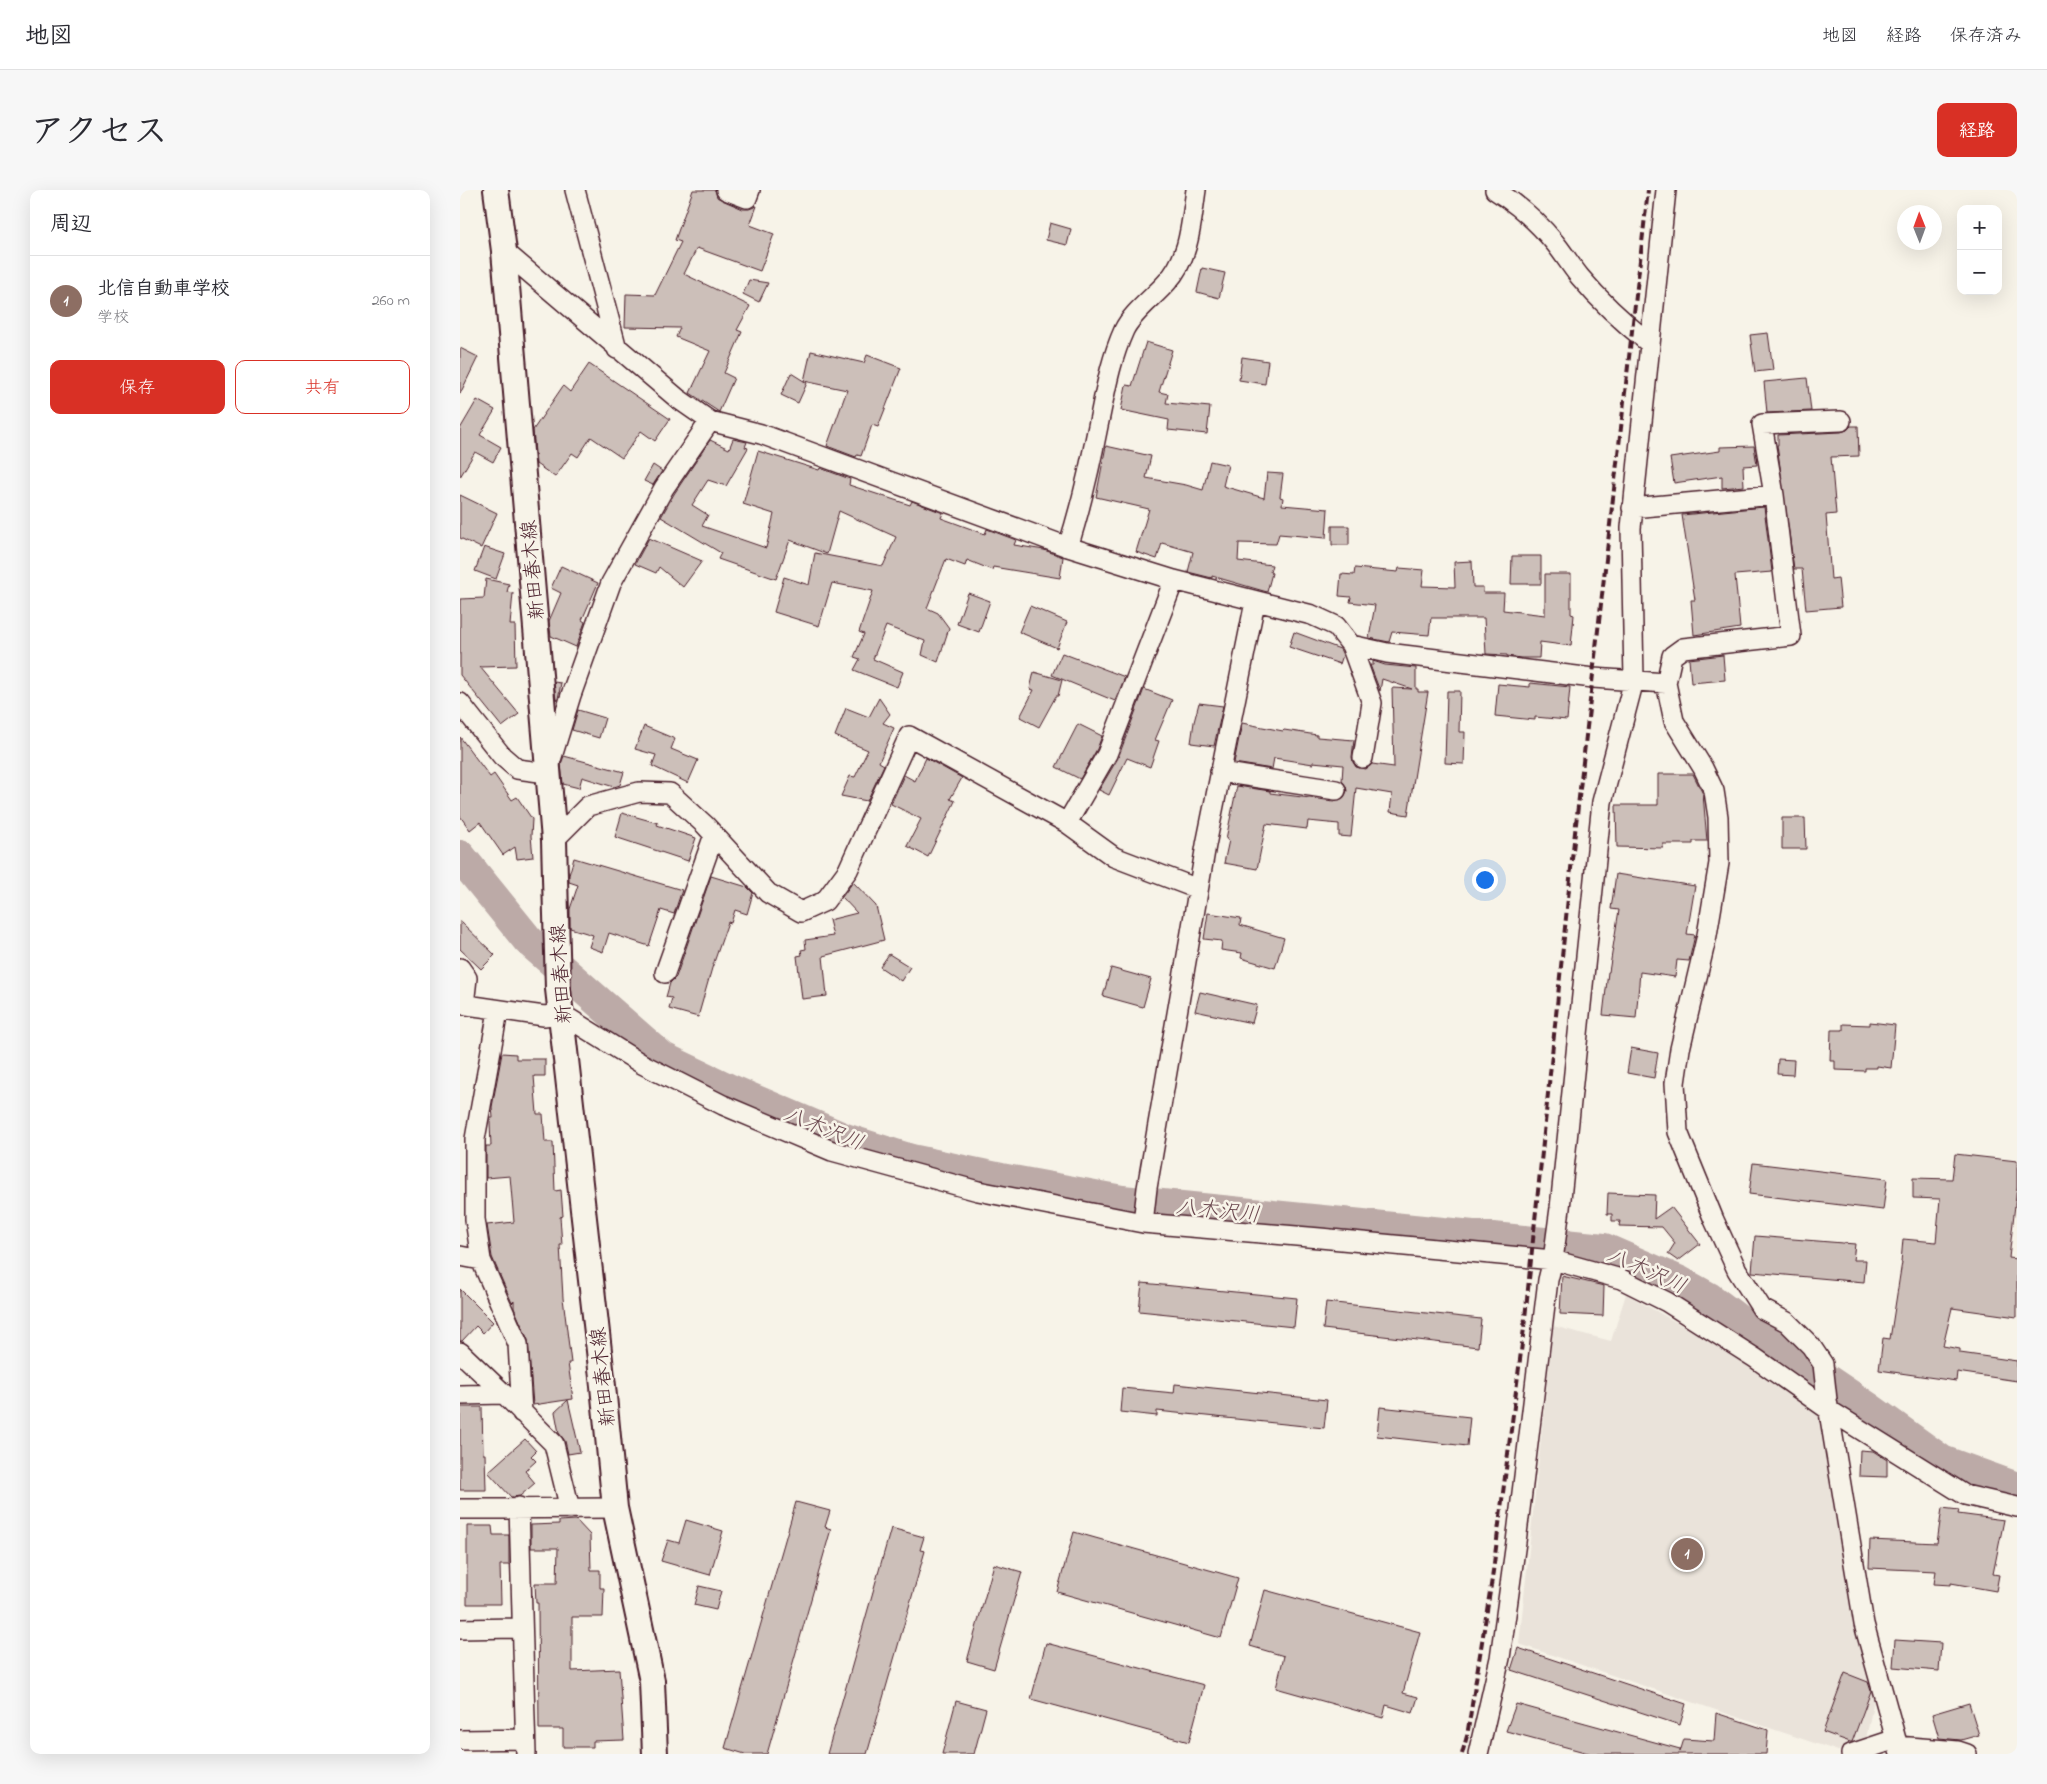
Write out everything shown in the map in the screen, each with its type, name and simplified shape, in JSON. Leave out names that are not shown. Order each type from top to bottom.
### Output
[{"type":"main road","name":"新田春木線","points":[[496,190],[504,251],[554,840],[558,989],[615,1508],[652,1680],[655,1754]]},
{"type":"street","points":[[577,190],[617,349]]},
{"type":"street","points":[[726,190],[747,198],[750,190]]},
{"type":"street","points":[[1068,547],[1082,504],[1110,367],[1125,328],[1150,298],[1168,282],[1181,263],[1188,244],[1196,190]]},
{"type":"street","points":[[1495,190],[1508,198],[1536,222],[1554,242],[1580,277],[1613,312],[1649,343]]},
{"type":"street","points":[[1478,1754],[1500,1658],[1548,1280],[1553,1260],[1560,1208],[1602,802],[1634,680],[1630,528],[1666,190]]},
{"type":"street","points":[[504,251],[676,398],[710,421],[761,434],[1068,547],[1174,580],[1312,615],[1336,626],[1351,645],[1372,703],[1363,758]]},
{"type":"street","points":[[460,703],[502,756],[517,769],[547,773],[571,695],[611,583],[664,488],[710,421]]},
{"type":"street","points":[[1842,421],[1762,424],[1774,495],[1791,636],[1683,648],[1672,656],[1666,683],[1674,721],[1703,768],[1714,791],[1718,817],[1719,863],[1707,935],[1680,1048],[1675,1083],[1678,1132],[1714,1220],[1748,1287],[1762,1309],[1787,1322],[1811,1346],[1823,1364],[1864,1624],[1898,1746]]},
{"type":"street","points":[[1632,508],[1774,495]]},
{"type":"street","points":[[1067,823],[1107,754],[1174,580]]},
{"type":"street","points":[[1143,1218],[1198,890],[1255,602]]},
{"type":"street","points":[[1351,645],[1387,653],[1593,678],[1666,683]]},
{"type":"street","points":[[554,840],[588,806],[639,792],[670,792],[714,835],[768,893],[801,912],[825,900],[848,870],[909,736],[1067,823],[1114,858],[1198,890]]},
{"type":"street","points":[[1220,772],[1336,790]]},
{"type":"street","points":[[665,973],[714,835]]},
{"type":"street","points":[[460,968],[467,978],[462,1005],[544,1016],[562,1014],[642,1064],[707,1097],[832,1151],[978,1191],[1143,1218],[1553,1260],[1621,1279],[1666,1302],[1755,1358],[1964,1495],[2017,1507]]},
{"type":"street","points":[[498,1011],[475,1140],[475,1219],[481,1260],[518,1344],[522,1412]]},
{"type":"street","points":[[460,1256],[481,1260]]},
{"type":"street","points":[[460,1352],[554,1444],[570,1509]]},
{"type":"street","points":[[460,1395],[504,1394]]},
{"type":"street","points":[[460,1509],[519,1507],[615,1508]]},
{"type":"street","points":[[460,1740],[526,1747],[519,1507]]},
{"type":"street","points":[[460,1629],[522,1628]]},
{"type":"street","points":[[1851,1754],[1898,1746],[1958,1751],[1967,1754]]},
{"type":"shaded area","points":[[1626,1294],[1706,1339],[1823,1414],[1850,1598],[1874,1699],[1866,1739],[1838,1751],[1519,1644],[1553,1326],[1611,1341]]},
{"type":"building","points":[[693,190],[715,190],[717,197],[743,209],[757,206],[750,225],[774,234],[760,271],[697,248],[684,274],[750,306],[737,330],[742,332],[724,373],[734,378],[719,412],[690,393],[710,351],[676,337],[680,328],[625,327],[626,294],[655,295],[681,242],[675,240]]},
{"type":"building","points":[[1050,223],[1071,229],[1067,245],[1046,240]]},
{"type":"building","points":[[1202,268],[1225,273],[1219,298],[1197,292]]},
{"type":"building","points":[[749,280],[768,283],[759,302],[743,294]]},
{"type":"building","points":[[1768,333],[1773,370],[1755,372],[1750,335]]},
{"type":"building","points":[[1146,342],[1172,350],[1159,392],[1168,394],[1166,403],[1210,407],[1207,434],[1168,430],[1169,420],[1121,410],[1126,385],[1132,386]]},
{"type":"building","points":[[460,348],[478,357],[460,394]]},
{"type":"building","points":[[811,351],[864,363],[867,355],[901,368],[878,427],[872,425],[861,456],[857,455],[856,457],[827,446],[847,390],[804,381]]},
{"type":"building","points":[[1242,357],[1268,361],[1265,384],[1239,380]]},
{"type":"building","points":[[589,364],[670,419],[655,441],[641,431],[622,458],[591,437],[578,457],[572,453],[555,477],[536,464],[533,430],[563,386],[570,392]]},
{"type":"building","points":[[791,373],[807,383],[798,403],[781,395]]},
{"type":"building","points":[[1807,378],[1811,411],[1767,413],[1764,382]]},
{"type":"building","points":[[477,400],[495,410],[480,435],[501,447],[493,462],[475,452],[460,477],[460,429]]},
{"type":"building","points":[[1851,426],[1858,426],[1859,456],[1831,457],[1836,514],[1826,515],[1831,579],[1838,578],[1841,607],[1806,610],[1802,569],[1794,569],[1777,445],[1778,435],[1841,432]]},
{"type":"building","points":[[733,439],[747,442],[745,447],[748,448],[726,486],[708,480],[692,505],[708,515],[702,526],[766,548],[774,514],[743,504],[758,451],[819,470],[820,468],[850,479],[849,485],[910,505],[912,501],[943,513],[941,518],[985,534],[987,529],[1016,540],[1014,545],[1044,550],[1063,557],[1060,578],[993,567],[992,570],[967,560],[965,566],[946,559],[927,608],[938,613],[949,628],[938,662],[922,655],[925,641],[886,626],[873,659],[903,672],[897,687],[854,670],[860,659],[854,657],[864,634],[859,632],[873,591],[832,583],[819,626],[774,612],[784,577],[809,585],[815,553],[883,566],[896,537],[839,511],[827,554],[790,540],[776,579],[718,559],[721,553],[661,517],[710,440],[729,449]]},
{"type":"building","points":[[1106,446],[1151,456],[1146,478],[1203,490],[1210,461],[1228,465],[1223,486],[1264,498],[1267,473],[1283,474],[1280,497],[1283,498],[1282,505],[1328,509],[1326,538],[1279,534],[1276,544],[1239,543],[1238,561],[1272,565],[1267,592],[1212,576],[1212,578],[1188,572],[1193,552],[1162,543],[1157,559],[1136,552],[1149,509],[1096,497]]},
{"type":"building","points":[[1754,446],[1757,465],[1743,466],[1744,486],[1722,488],[1722,476],[1674,483],[1670,458],[1720,451],[1720,447]]},
{"type":"building","points":[[653,465],[662,471],[653,485],[644,481]]},
{"type":"building","points":[[460,495],[497,513],[481,548],[460,538]]},
{"type":"building","points":[[1764,507],[1772,572],[1735,575],[1740,628],[1694,635],[1691,600],[1695,600],[1682,515]]},
{"type":"building","points":[[1332,526],[1349,526],[1349,545],[1332,545]]},
{"type":"building","points":[[649,538],[702,561],[683,587],[659,567],[656,573],[635,564]]},
{"type":"building","points":[[484,547],[505,554],[496,579],[475,571]]},
{"type":"building","points":[[1512,556],[1541,556],[1541,584],[1511,584]]},
{"type":"building","points":[[1472,561],[1473,587],[1483,587],[1483,593],[1504,593],[1503,610],[1545,615],[1545,574],[1571,574],[1571,614],[1574,615],[1571,646],[1540,642],[1539,658],[1486,654],[1484,618],[1431,618],[1429,635],[1392,632],[1389,642],[1369,638],[1375,605],[1350,602],[1351,597],[1339,596],[1341,574],[1354,575],[1355,568],[1398,572],[1399,568],[1424,570],[1422,586],[1455,587],[1454,562]]},
{"type":"building","points":[[561,566],[598,583],[582,620],[585,622],[576,647],[551,636],[549,621],[561,593],[551,588]]},
{"type":"building","points":[[486,579],[509,584],[507,592],[513,593],[510,625],[515,625],[516,666],[480,667],[519,714],[502,727],[460,675],[460,599],[484,598]]},
{"type":"building","points":[[968,593],[990,601],[979,632],[957,624]]},
{"type":"building","points":[[1030,606],[1067,622],[1057,648],[1019,632]]},
{"type":"building","points":[[1294,632],[1340,649],[1343,655],[1340,664],[1289,647]]},
{"type":"building","points":[[1062,653],[1125,677],[1115,701],[1052,675]]},
{"type":"building","points":[[1723,655],[1725,680],[1691,683],[1689,659]]},
{"type":"building","points":[[1373,661],[1385,665],[1416,668],[1416,689],[1418,689],[1418,692],[1428,692],[1408,815],[1390,812],[1392,794],[1356,788],[1351,837],[1339,836],[1339,824],[1308,821],[1307,829],[1266,824],[1257,869],[1224,863],[1229,840],[1226,839],[1237,786],[1270,791],[1270,793],[1334,801],[1344,797],[1347,791],[1342,781],[1343,765],[1313,762],[1313,764],[1274,758],[1272,769],[1234,763],[1242,723],[1317,735],[1317,737],[1354,740],[1352,757],[1356,767],[1366,769],[1372,764],[1394,767],[1392,688],[1412,689],[1382,679],[1380,691],[1370,665],[1373,665]]},
{"type":"building","points":[[1034,672],[1062,680],[1058,696],[1056,696],[1039,727],[1020,717],[1034,690],[1030,689]]},
{"type":"building","points":[[554,682],[561,683],[558,699],[556,700]]},
{"type":"building","points":[[1530,683],[1570,687],[1567,720],[1535,717],[1535,720],[1495,716],[1498,684],[1530,687]]},
{"type":"building","points":[[1144,689],[1172,700],[1155,740],[1159,741],[1150,767],[1127,758],[1109,795],[1099,790],[1118,758]]},
{"type":"building","points":[[1447,691],[1460,691],[1459,732],[1465,732],[1464,764],[1445,763]]},
{"type":"building","points":[[879,698],[890,714],[883,723],[894,728],[879,762],[884,765],[867,801],[841,796],[850,776],[855,777],[868,750],[835,736],[846,708],[869,717]]},
{"type":"building","points":[[1199,703],[1223,706],[1214,746],[1191,743]]},
{"type":"building","points":[[578,710],[605,718],[599,738],[572,730]]},
{"type":"building","points":[[1078,724],[1102,736],[1080,779],[1056,767]]},
{"type":"building","points":[[644,726],[675,739],[671,749],[698,760],[688,783],[652,766],[656,755],[635,749]]},
{"type":"building","points":[[460,737],[490,777],[494,774],[512,800],[517,797],[532,819],[533,857],[517,859],[515,847],[503,855],[480,822],[470,830],[460,816]]},
{"type":"building","points":[[564,756],[624,772],[620,785],[614,787],[582,777],[579,788],[563,784],[561,764]]},
{"type":"building","points":[[926,758],[962,778],[950,799],[955,801],[928,857],[907,846],[921,819],[891,804],[904,775],[915,781]]},
{"type":"building","points":[[1658,774],[1693,774],[1703,794],[1707,841],[1693,841],[1693,844],[1663,844],[1663,848],[1617,847],[1616,805],[1658,805]]},
{"type":"building","points":[[622,813],[658,823],[657,825],[696,838],[688,861],[615,837]]},
{"type":"building","points":[[1782,818],[1805,818],[1806,849],[1782,849]]},
{"type":"building","points":[[574,858],[682,890],[674,914],[661,910],[649,946],[609,933],[603,952],[589,947],[593,935],[570,928],[570,909],[578,885],[569,882]]},
{"type":"building","points":[[1616,874],[1695,886],[1687,934],[1695,935],[1689,961],[1677,960],[1675,977],[1640,972],[1636,1018],[1603,1015],[1608,972],[1619,910],[1611,909]]},
{"type":"building","points":[[711,876],[747,887],[753,893],[747,914],[735,910],[731,923],[728,922],[698,1017],[669,1009],[672,998],[666,997],[670,983],[676,977]]},
{"type":"building","points":[[853,882],[876,906],[884,940],[823,956],[827,996],[802,999],[797,956],[802,955],[801,950],[806,949],[805,940],[833,936],[829,920],[857,913],[842,897]]},
{"type":"building","points":[[1208,913],[1241,918],[1240,925],[1284,938],[1275,968],[1241,958],[1242,953],[1221,950],[1222,941],[1204,939]]},
{"type":"building","points":[[460,921],[495,955],[481,969],[460,949]]},
{"type":"building","points":[[889,954],[910,967],[901,981],[880,967]]},
{"type":"building","points":[[1111,968],[1151,979],[1143,1007],[1103,996]]},
{"type":"building","points":[[1200,992],[1257,1005],[1252,1023],[1195,1011]]},
{"type":"building","points":[[1870,1022],[1895,1025],[1891,1068],[1877,1066],[1877,1068],[1865,1068],[1865,1071],[1835,1070],[1835,1061],[1830,1061],[1831,1030],[1843,1030],[1843,1024],[1870,1025]]},
{"type":"building","points":[[1631,1048],[1658,1053],[1654,1078],[1627,1073]]},
{"type":"building","points":[[502,1053],[516,1054],[516,1059],[545,1059],[545,1076],[534,1076],[537,1114],[543,1114],[545,1142],[553,1142],[555,1191],[561,1190],[563,1216],[560,1217],[562,1245],[560,1245],[563,1298],[571,1363],[568,1363],[573,1399],[533,1405],[528,1340],[514,1308],[514,1301],[512,1303],[492,1257],[487,1225],[514,1222],[510,1176],[486,1178],[486,1146],[491,1146],[490,1118],[493,1118],[492,1107]]},
{"type":"building","points":[[1778,1059],[1794,1060],[1793,1075],[1777,1074]]},
{"type":"building","points":[[1955,1154],[2017,1161],[2017,1187],[2009,1258],[2017,1259],[2017,1317],[1952,1308],[1943,1346],[1960,1349],[1960,1353],[2017,1361],[2017,1381],[1957,1372],[1956,1381],[1879,1370],[1883,1338],[1890,1339],[1902,1262],[1903,1239],[1936,1242],[1940,1199],[1913,1198],[1913,1178],[1952,1179]]},
{"type":"building","points":[[1753,1163],[1887,1179],[1883,1210],[1749,1194]]},
{"type":"building","points":[[1608,1193],[1655,1195],[1654,1219],[1671,1207],[1700,1244],[1678,1261],[1668,1254],[1675,1243],[1662,1227],[1619,1226],[1620,1221],[1612,1221],[1612,1214],[1607,1214]]},
{"type":"building","points":[[1755,1236],[1855,1244],[1853,1260],[1866,1260],[1864,1282],[1752,1272]]},
{"type":"building","points":[[1562,1276],[1604,1286],[1603,1316],[1560,1314]]},
{"type":"building","points":[[1142,1283],[1297,1298],[1294,1327],[1139,1311]]},
{"type":"building","points":[[460,1289],[493,1322],[483,1333],[476,1326],[462,1341],[460,1341]]},
{"type":"building","points":[[1326,1302],[1481,1319],[1478,1347],[1323,1329]]},
{"type":"building","points":[[1175,1384],[1327,1400],[1324,1428],[1157,1411],[1157,1416],[1120,1412],[1122,1388],[1174,1393]]},
{"type":"building","points":[[568,1400],[580,1452],[568,1454],[565,1441],[559,1433],[555,1412]]},
{"type":"building","points":[[460,1407],[482,1407],[486,1490],[460,1490]]},
{"type":"building","points":[[1380,1407],[1470,1417],[1467,1446],[1377,1436]]},
{"type":"building","points":[[525,1439],[536,1451],[531,1456],[536,1461],[525,1471],[535,1483],[520,1496],[511,1497],[488,1472]]},
{"type":"building","points":[[1860,1450],[1873,1451],[1887,1460],[1887,1477],[1859,1476]]},
{"type":"building","points":[[796,1502],[830,1511],[825,1527],[831,1529],[767,1754],[745,1754],[725,1748]]},
{"type":"building","points":[[1942,1508],[1959,1510],[1958,1514],[2004,1520],[1993,1574],[1999,1575],[1996,1591],[1951,1583],[1951,1585],[1934,1584],[1936,1571],[1869,1568],[1870,1540],[1937,1543]]},
{"type":"building","points":[[576,1520],[590,1535],[591,1570],[600,1570],[600,1588],[604,1588],[603,1617],[572,1617],[572,1671],[619,1669],[624,1740],[593,1741],[593,1747],[563,1747],[563,1729],[539,1729],[538,1603],[536,1603],[535,1583],[557,1583],[558,1548],[531,1548],[531,1525],[559,1524],[559,1521]]},
{"type":"building","points":[[686,1520],[723,1531],[710,1575],[661,1561],[668,1540],[679,1543]]},
{"type":"building","points":[[467,1526],[492,1526],[493,1535],[509,1535],[509,1565],[500,1565],[501,1604],[467,1604]]},
{"type":"building","points":[[891,1528],[924,1537],[920,1550],[925,1551],[867,1754],[827,1754]]},
{"type":"building","points":[[1074,1532],[1238,1578],[1221,1638],[1057,1592]]},
{"type":"building","points":[[994,1564],[1022,1572],[994,1669],[967,1661]]},
{"type":"building","points":[[699,1586],[721,1591],[716,1610],[694,1605]]},
{"type":"building","points":[[1265,1590],[1420,1632],[1403,1693],[1418,1697],[1413,1713],[1386,1705],[1383,1718],[1276,1688],[1284,1656],[1250,1646]]},
{"type":"building","points":[[1895,1640],[1941,1643],[1939,1671],[1893,1667]]},
{"type":"building","points":[[1046,1643],[1204,1685],[1189,1742],[1031,1699]]},
{"type":"building","points":[[1518,1648],[1686,1704],[1680,1725],[1511,1670]]},
{"type":"building","points":[[1845,1673],[1868,1682],[1871,1691],[1852,1742],[1823,1732]]},
{"type":"building","points":[[956,1701],[986,1709],[974,1754],[942,1754]]},
{"type":"building","points":[[1969,1703],[1979,1735],[1961,1740],[1939,1738],[1932,1714]]},
{"type":"building","points":[[1516,1704],[1680,1749],[1680,1752],[1684,1739],[1714,1741],[1716,1713],[1768,1730],[1766,1754],[1592,1754],[1506,1731]]},
{"type":"waterway","name":"八木沢川","points":[[460,856],[528,940],[663,1058],[728,1089],[845,1139],[911,1160],[1122,1201],[1604,1249],[1680,1282],[1709,1298],[1742,1323],[1867,1407],[1942,1461],[2017,1488]]},
{"type":"railway","points":[[1462,1754],[1467,1736],[1492,1579],[1524,1328],[1572,859],[1648,190]]},
{"type":"place","name":"北信自動車学校","points":[[1687,1554]]}]
